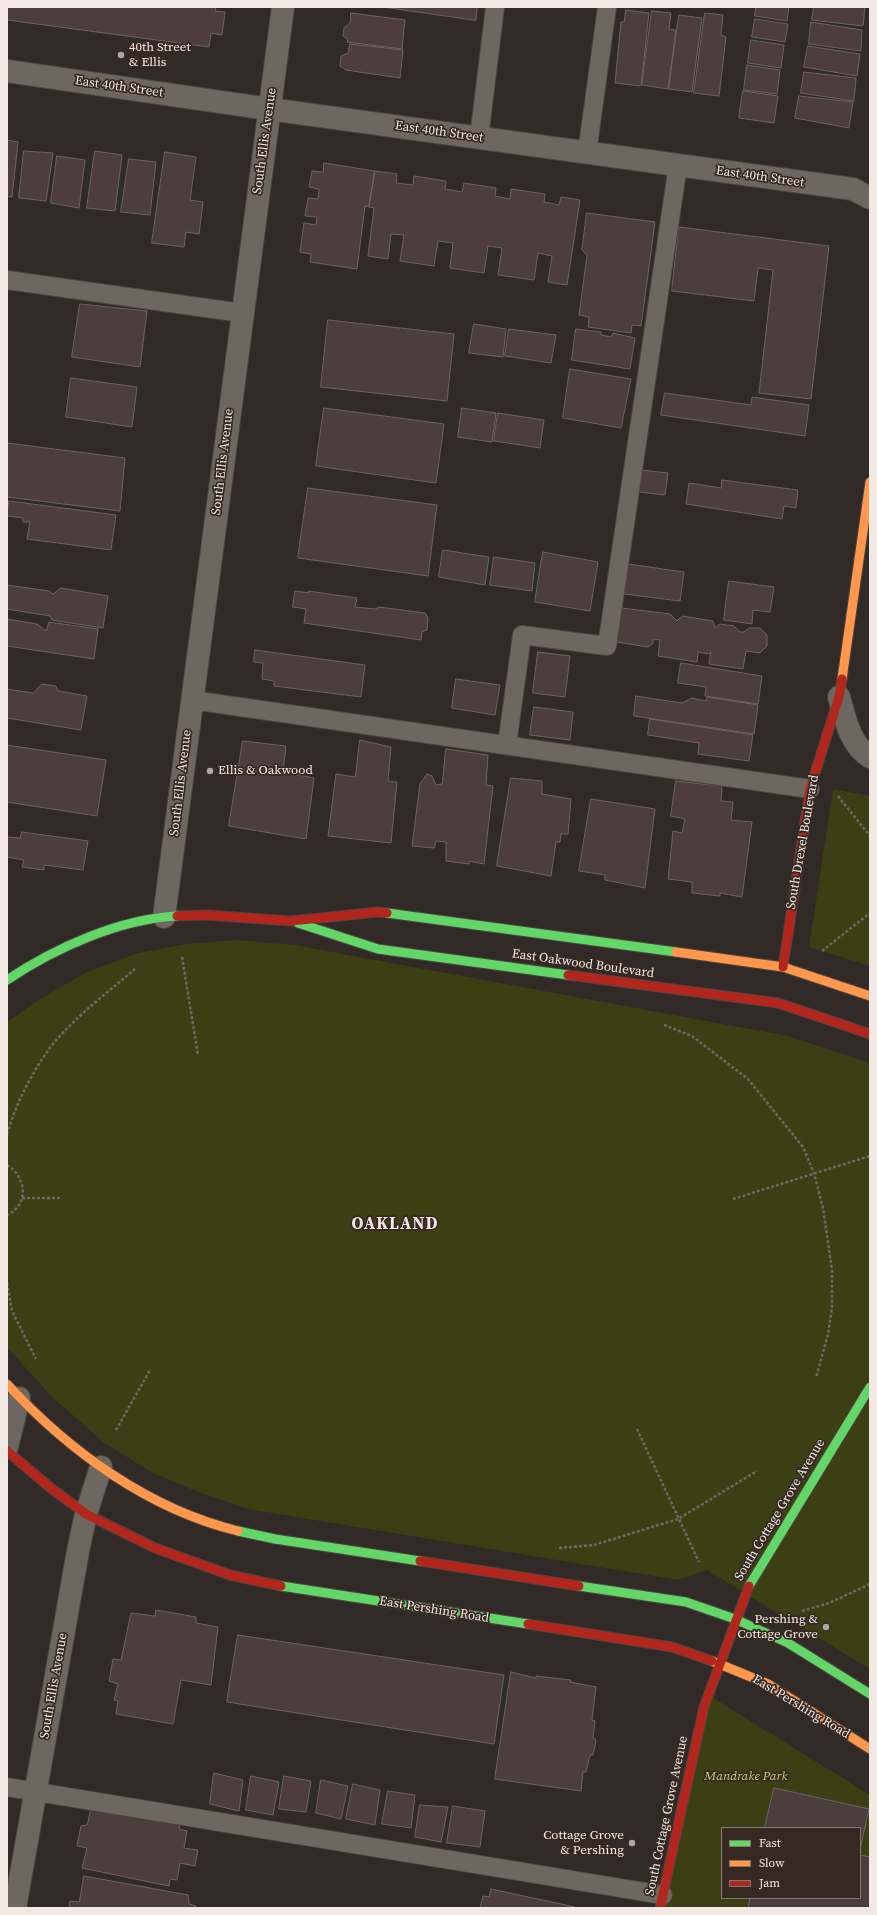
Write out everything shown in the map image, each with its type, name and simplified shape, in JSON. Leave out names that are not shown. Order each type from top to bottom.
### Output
[{"type":"main road","name":"South Drexel Boulevard","points":[[783,967],[810,788],[839,697],[870,482]]},
{"type":"main road","name":"East Oakwood Boulevard","points":[[7,980],[22,970],[75,943],[125,925],[164,917],[207,915],[291,921],[378,912],[783,967],[870,996]]},
{"type":"main road","name":"East Oakwood Boulevard","points":[[291,921],[378,949],[778,1003],[870,1034]]},
{"type":"main road","name":"South Cottage Grove Avenue","points":[[662,1901],[704,1707],[735,1619],[749,1585],[870,1387]]},
{"type":"main road","points":[[13,1391],[60,1436],[101,1467],[133,1488],[180,1510],[228,1528],[275,1539],[686,1602],[735,1619],[788,1643],[870,1694]]},
{"type":"main road","name":"East Pershing Road","points":[[7,1451],[52,1489],[86,1514],[156,1548],[230,1575],[269,1584],[672,1648],[719,1664],[768,1684],[870,1749]]},
{"type":"street","name":"South Ellis Avenue","points":[[164,917],[283,7]]},
{"type":"street","name":"East 40th Street","points":[[7,71],[853,190],[870,198]]},
{"type":"street","name":"South Drexel Boulevard","points":[[839,697],[850,733],[862,752],[870,757]]},
{"type":"street","points":[[7,1447],[13,1391]]},
{"type":"street","name":"South Ellis Avenue","points":[[15,1908],[78,1551],[86,1514],[101,1467]]},
{"type":"lane","points":[[479,138],[495,7]]},
{"type":"lane","points":[[587,153],[607,7]]},
{"type":"lane","points":[[507,745],[522,635],[607,646],[678,165]]},
{"type":"lane","points":[[7,280],[242,313]]},
{"type":"lane","points":[[192,700],[810,788]]},
{"type":"lane","points":[[7,1787],[662,1901]]},
{"type":"path","points":[[837,795],[870,836]]},
{"type":"path","points":[[820,952],[870,913]]},
{"type":"path","points":[[182,957],[198,1055]]},
{"type":"path","points":[[7,1134],[12,1118],[26,1088],[50,1048],[73,1022],[135,969]]},
{"type":"path","points":[[664,1025],[692,1036],[748,1079],[803,1147],[814,1173],[823,1208],[832,1270],[832,1308],[828,1334],[816,1378]]},
{"type":"path","points":[[733,1199],[870,1156]]},
{"type":"path","points":[[7,1165],[15,1170],[23,1184],[22,1198],[17,1208],[7,1214]]},
{"type":"path","points":[[22,1198],[61,1198]]},
{"type":"path","points":[[7,1283],[12,1311],[36,1359]]},
{"type":"path","points":[[116,1430],[150,1370]]},
{"type":"path","points":[[637,1429],[699,1562]]},
{"type":"path","points":[[559,1548],[594,1544],[678,1519],[757,1471]]},
{"type":"path","points":[[802,1611],[829,1603],[870,1584]]},
{"type":"green space","points":[[833,789],[870,796],[870,966],[809,947]]},
{"type":"green space","points":[[236,940],[294,945],[788,1036],[870,1063],[870,1669],[707,1570],[678,1580],[248,1509],[198,1492],[149,1471],[102,1441],[49,1394],[7,1347],[7,1022],[38,1000],[85,973],[138,953],[187,944]]},
{"type":"green space","name":"Mandrake Park","points":[[710,1696],[870,1795],[870,1908],[664,1908]]},
{"type":"building","points":[[7,7],[216,7],[215,11],[225,12],[222,35],[211,33],[209,47],[7,20]]},
{"type":"building","points":[[383,7],[477,7],[476,20]]},
{"type":"building","points":[[756,7],[789,7],[787,21],[755,16]]},
{"type":"building","points":[[814,7],[865,7],[863,26],[812,20]]},
{"type":"building","points":[[626,10],[649,13],[641,86],[615,83],[621,22],[624,22]]},
{"type":"building","points":[[652,11],[671,13],[669,29],[676,30],[668,89],[642,85]]},
{"type":"building","points":[[351,13],[405,20],[402,49],[347,42],[348,39],[343,36],[344,28],[350,23]]},
{"type":"building","points":[[705,13],[723,15],[721,35],[726,37],[719,96],[694,93]]},
{"type":"building","points":[[679,15],[702,18],[692,92],[669,89]]},
{"type":"building","points":[[755,19],[788,24],[785,42],[752,37]]},
{"type":"building","points":[[811,22],[862,30],[861,51],[809,44]]},
{"type":"building","points":[[751,40],[784,45],[781,68],[748,63]]},
{"type":"building","points":[[350,44],[403,50],[400,78],[346,70],[340,66],[341,56],[348,53]]},
{"type":"building","points":[[808,46],[860,54],[857,76],[804,67]]},
{"type":"building","points":[[747,65],[780,70],[777,94],[744,90]]},
{"type":"building","points":[[804,72],[856,78],[854,101],[801,93]]},
{"type":"building","points":[[743,91],[778,96],[774,123],[739,118]]},
{"type":"building","points":[[799,96],[853,102],[849,128],[795,118]]},
{"type":"building","points":[[7,140],[18,142],[12,197],[7,196]]},
{"type":"building","points":[[24,151],[53,153],[46,201],[19,198]]},
{"type":"building","points":[[95,151],[122,155],[115,211],[87,208]]},
{"type":"building","points":[[165,152],[196,157],[190,200],[203,202],[199,234],[186,232],[184,247],[152,243]]},
{"type":"building","points":[[57,156],[85,160],[79,208],[51,203]]},
{"type":"building","points":[[129,159],[156,162],[150,215],[121,212]]},
{"type":"building","points":[[324,163],[375,171],[369,207],[365,206],[357,269],[310,262],[311,254],[300,252],[304,223],[316,225],[317,217],[305,216],[308,198],[318,199],[319,189],[309,187],[312,171],[323,172]]},
{"type":"building","points":[[375,171],[397,174],[396,183],[413,185],[414,176],[446,181],[445,189],[462,192],[464,183],[496,188],[495,196],[510,199],[511,189],[545,194],[544,202],[559,205],[561,197],[580,200],[567,285],[548,282],[552,256],[538,253],[534,280],[498,275],[502,248],[488,246],[484,273],[450,268],[453,243],[438,241],[434,266],[400,261],[404,235],[391,234],[388,259],[368,256],[374,208],[369,207]]},
{"type":"building","points":[[587,213],[655,222],[641,326],[632,325],[631,333],[588,327],[589,317],[579,315],[587,255],[582,250]]},
{"type":"building","points":[[679,227],[829,246],[811,399],[759,393],[773,270],[758,268],[754,301],[672,291]]},
{"type":"building","points":[[80,304],[147,311],[140,367],[72,357]]},
{"type":"building","points":[[328,320],[454,334],[447,401],[321,387]]},
{"type":"building","points":[[474,324],[506,329],[503,357],[469,353]]},
{"type":"building","points":[[509,329],[556,335],[551,363],[505,356]]},
{"type":"building","points":[[576,329],[601,332],[601,335],[611,337],[613,333],[635,338],[630,369],[572,360]]},
{"type":"building","points":[[570,369],[631,379],[621,428],[563,418]]},
{"type":"building","points":[[71,378],[137,387],[132,427],[66,417]]},
{"type":"building","points":[[665,393],[751,405],[752,397],[809,405],[805,436],[661,415]]},
{"type":"building","points":[[324,408],[444,424],[436,483],[316,466]]},
{"type":"building","points":[[462,408],[496,413],[492,442],[458,437]]},
{"type":"building","points":[[498,413],[544,420],[540,448],[494,441]]},
{"type":"building","points":[[7,443],[125,458],[120,511],[7,497]]},
{"type":"building","points":[[641,470],[668,473],[665,495],[638,492]]},
{"type":"building","points":[[722,480],[798,490],[796,508],[784,506],[782,519],[686,504],[689,483],[721,488]]},
{"type":"building","points":[[308,488],[437,505],[428,576],[298,558]]},
{"type":"building","points":[[9,501],[116,515],[111,550],[27,539],[30,522],[23,522],[23,518],[7,516]]},
{"type":"building","points":[[443,550],[489,557],[485,585],[439,577]]},
{"type":"building","points":[[543,552],[598,562],[590,611],[535,602]]},
{"type":"building","points":[[494,557],[535,563],[532,591],[490,585]]},
{"type":"building","points":[[628,564],[684,572],[680,601],[624,594]]},
{"type":"building","points":[[729,581],[774,587],[770,612],[753,610],[752,624],[724,620]]},
{"type":"building","points":[[7,585],[49,591],[53,594],[61,588],[108,596],[103,628],[52,620],[50,616],[7,609]]},
{"type":"building","points":[[295,591],[309,593],[308,591],[357,598],[355,607],[375,609],[379,607],[425,613],[428,618],[427,630],[422,632],[421,640],[304,623],[306,609],[293,607]]},
{"type":"building","points":[[622,608],[670,614],[677,621],[682,616],[713,621],[715,628],[720,624],[734,626],[740,632],[744,632],[749,628],[760,628],[767,635],[767,646],[760,653],[746,651],[743,669],[709,664],[711,652],[709,654],[698,652],[697,662],[658,656],[660,640],[653,639],[653,643],[648,647],[617,642]]},
{"type":"building","points":[[7,619],[37,624],[46,631],[49,622],[98,629],[94,659],[7,646]]},
{"type":"building","points":[[255,650],[365,665],[361,697],[274,686],[274,681],[262,679],[263,663],[254,662]]},
{"type":"building","points":[[538,652],[570,656],[565,697],[533,693]]},
{"type":"building","points":[[681,663],[762,676],[758,704],[705,696],[706,687],[678,683]]},
{"type":"building","points":[[456,679],[500,685],[495,715],[452,708]]},
{"type":"building","points":[[42,684],[56,686],[58,691],[87,696],[81,730],[7,718],[7,689],[33,693]]},
{"type":"building","points":[[636,696],[682,703],[692,698],[706,701],[707,697],[758,705],[754,734],[634,716]]},
{"type":"building","points":[[534,707],[573,712],[570,740],[530,735]]},
{"type":"building","points":[[650,719],[753,735],[749,761],[698,754],[699,743],[648,735]]},
{"type":"building","points":[[360,740],[391,747],[388,781],[397,782],[391,843],[328,836],[336,774],[355,777]]},
{"type":"building","points":[[243,741],[286,746],[283,772],[314,778],[306,839],[229,826]]},
{"type":"building","points":[[7,745],[106,760],[97,816],[7,802]]},
{"type":"building","points":[[446,749],[488,755],[486,785],[493,786],[484,864],[469,861],[469,864],[446,861],[446,842],[436,841],[434,848],[412,846],[420,784],[427,774],[432,776],[436,785],[442,784]]},
{"type":"building","points":[[511,778],[542,781],[542,794],[571,799],[568,834],[561,834],[560,842],[556,842],[551,876],[497,866]]},
{"type":"building","points":[[676,781],[722,786],[721,801],[733,802],[731,820],[752,822],[742,897],[720,893],[720,896],[692,893],[692,882],[668,879],[673,831],[682,833],[685,819],[671,816]]},
{"type":"building","points":[[591,799],[655,809],[645,888],[605,880],[605,875],[579,871]]},
{"type":"building","points":[[22,832],[88,841],[83,870],[44,865],[44,870],[22,867],[24,860],[7,857],[7,837],[20,838]]},
{"type":"building","points":[[156,1610],[196,1617],[196,1623],[218,1627],[211,1685],[181,1680],[173,1724],[116,1714],[118,1701],[114,1700],[118,1684],[109,1681],[113,1659],[121,1660],[131,1613],[155,1616]]},
{"type":"building","points":[[238,1635],[504,1675],[494,1744],[227,1702]]},
{"type":"building","points":[[511,1672],[536,1678],[536,1676],[571,1680],[570,1682],[596,1687],[592,1720],[595,1721],[593,1738],[596,1740],[593,1755],[590,1755],[586,1772],[583,1772],[581,1791],[495,1779]]},
{"type":"building","points":[[214,1773],[243,1780],[239,1811],[210,1804]]},
{"type":"building","points":[[251,1776],[279,1782],[273,1815],[246,1810]]},
{"type":"building","points":[[284,1776],[311,1781],[306,1812],[279,1809]]},
{"type":"building","points":[[321,1780],[348,1786],[341,1819],[316,1813]]},
{"type":"building","points":[[353,1784],[380,1790],[375,1825],[346,1819]]},
{"type":"building","points":[[774,1788],[869,1809],[861,1845],[861,1827],[765,1827]]},
{"type":"building","points":[[388,1791],[415,1795],[411,1828],[382,1824]]},
{"type":"building","points":[[92,1804],[181,1822],[179,1829],[187,1831],[184,1848],[198,1850],[195,1866],[180,1863],[177,1880],[170,1879],[169,1886],[82,1868],[87,1848],[77,1846],[81,1826],[87,1825]]},
{"type":"building","points":[[420,1805],[448,1807],[441,1842],[415,1837]]},
{"type":"building","points":[[453,1806],[485,1811],[480,1847],[447,1843]]},
{"type":"building","points":[[861,1855],[870,1857],[870,1908],[748,1908],[750,1899],[861,1899]]},
{"type":"building","points":[[84,1876],[188,1895],[189,1904],[196,1906],[196,1908],[69,1908],[70,1901],[79,1902]]},
{"type":"building","points":[[491,1889],[575,1908],[480,1908],[483,1896],[489,1897]]},
{"type":"traffic: fast","points":[[387,913],[676,952]]},
{"type":"traffic: fast","points":[[7,980],[46,957],[88,937],[133,923],[155,918],[177,916]]},
{"type":"traffic: fast","points":[[298,923],[378,949],[568,975]]},
{"type":"traffic: fast","points":[[749,1586],[870,1387]]},
{"type":"traffic: fast","points":[[238,1531],[275,1539],[420,1561]]},
{"type":"traffic: fast","points":[[281,1586],[528,1624]]},
{"type":"traffic: fast","points":[[579,1586],[686,1602],[735,1619],[788,1643],[870,1694]]},
{"type":"traffic: slow","points":[[842,679],[870,482]]},
{"type":"traffic: slow","points":[[676,952],[783,967],[870,996]]},
{"type":"traffic: slow","points":[[7,1384],[31,1409],[57,1432],[112,1474],[173,1508],[205,1521],[238,1531]]},
{"type":"traffic: slow","points":[[712,1661],[768,1684],[870,1749]]},
{"type":"traffic: jam","points":[[783,967],[810,789],[839,697],[842,679]]},
{"type":"traffic: jam","points":[[177,916],[207,915],[291,921],[378,912],[387,913]]},
{"type":"traffic: jam","points":[[568,975],[778,1003],[870,1034]]},
{"type":"traffic: jam","points":[[7,1451],[52,1489],[86,1514],[155,1548],[230,1575],[281,1586]]},
{"type":"traffic: jam","points":[[420,1561],[579,1586]]},
{"type":"traffic: jam","points":[[660,1908],[704,1707],[749,1586]]},
{"type":"traffic: jam","points":[[528,1624],[672,1647],[712,1661]]},
{"type":"place","name":"40th Street & Ellis","points":[[121,55]]},
{"type":"place","name":"Ellis & Oakwood","points":[[210,771]]},
{"type":"place","name":"Pershing & Cottage Grove","points":[[826,1627]]},
{"type":"place","name":"Cottage Grove & Pershing","points":[[632,1843]]},
{"type":"district","name":"OAKLAND","points":[[395,1225]]}]
